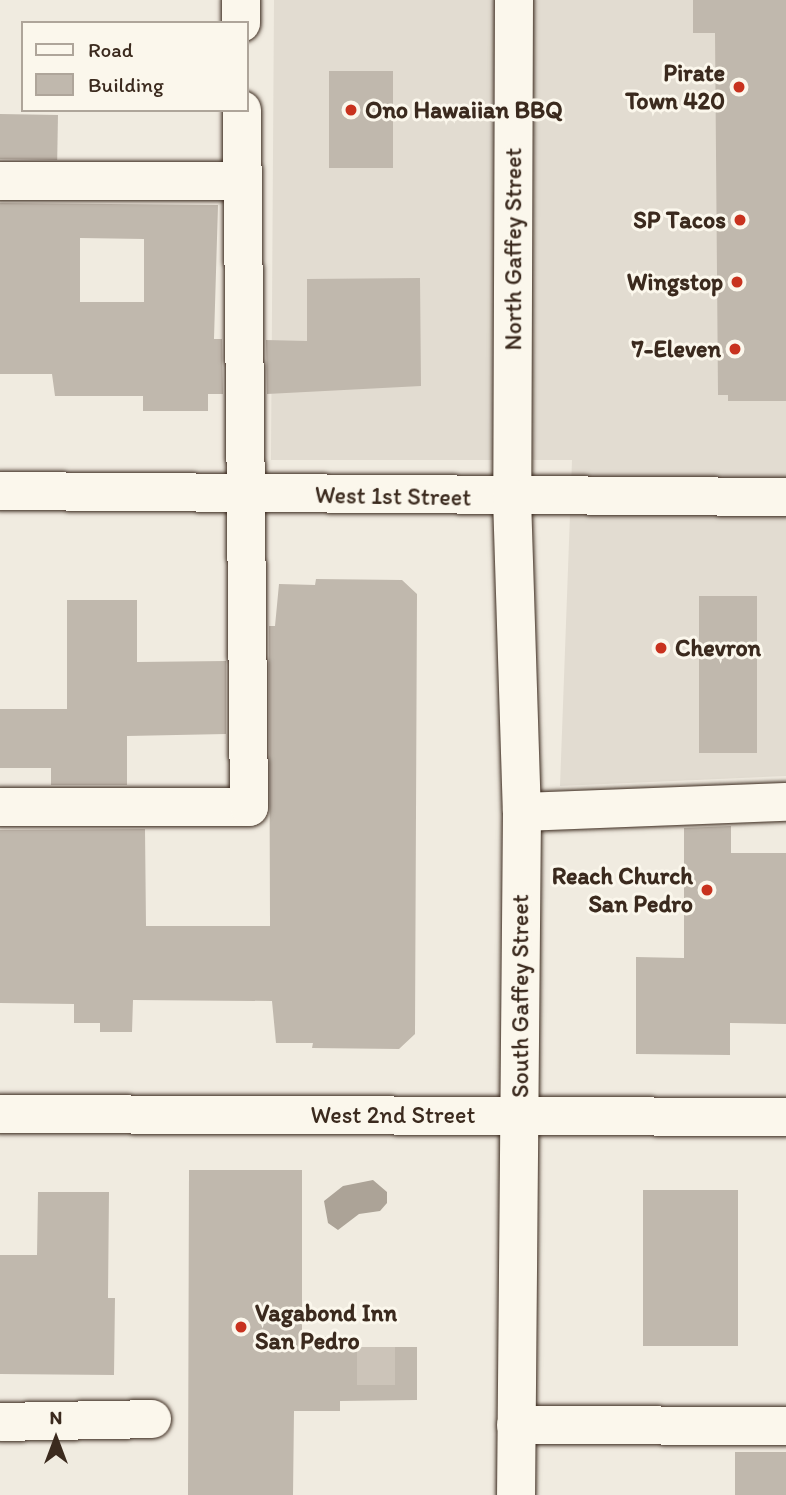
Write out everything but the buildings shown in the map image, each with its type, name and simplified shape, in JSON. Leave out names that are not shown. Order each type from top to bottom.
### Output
[{"type":"street","points":[[241,0],[242,21]]},
{"type":"street","name":"North Gaffey Street","points":[[512,498],[514,0]]},
{"type":"street","points":[[0,807],[249,807],[249,494],[242,112]]},
{"type":"street","points":[[0,181],[242,180]]},
{"type":"street","name":"West 1st Street","points":[[0,491],[512,498],[786,497]]},
{"type":"street","name":"South Gaffey Street","points":[[512,498],[522,812],[516,1495]]},
{"type":"street","points":[[522,812],[786,802]]},
{"type":"street","name":"West 2nd Street","points":[[0,1114],[786,1117]]},
{"type":"street","points":[[0,1422],[152,1419]]},
{"type":"street","points":[[516,1425],[786,1426]]},
{"type":"shaded area","points":[[274,0],[786,0],[786,776],[560,786],[572,460],[271,460]]},
{"type":"shaded area","points":[[373,1180],[387,1192],[387,1203],[380,1211],[359,1214],[338,1230],[328,1223],[324,1201],[343,1186]]},
{"type":"tunnel","points":[[376,1347],[376,1400]]},
{"type":"place","name":"Pirate Town 420","points":[[739,87]]},
{"type":"place","name":"Ono Hawaiian BBQ","points":[[351,110]]},
{"type":"place","name":"SP Tacos","points":[[740,220]]},
{"type":"place","name":"Wingstop","points":[[737,282]]},
{"type":"place","name":"7-Eleven","points":[[735,349]]},
{"type":"place","name":"Chevron","points":[[661,648]]},
{"type":"place","name":"Reach Church San Pedro","points":[[707,890]]},
{"type":"place","name":"Vagabond Inn San Pedro","points":[[241,1327]]}]
